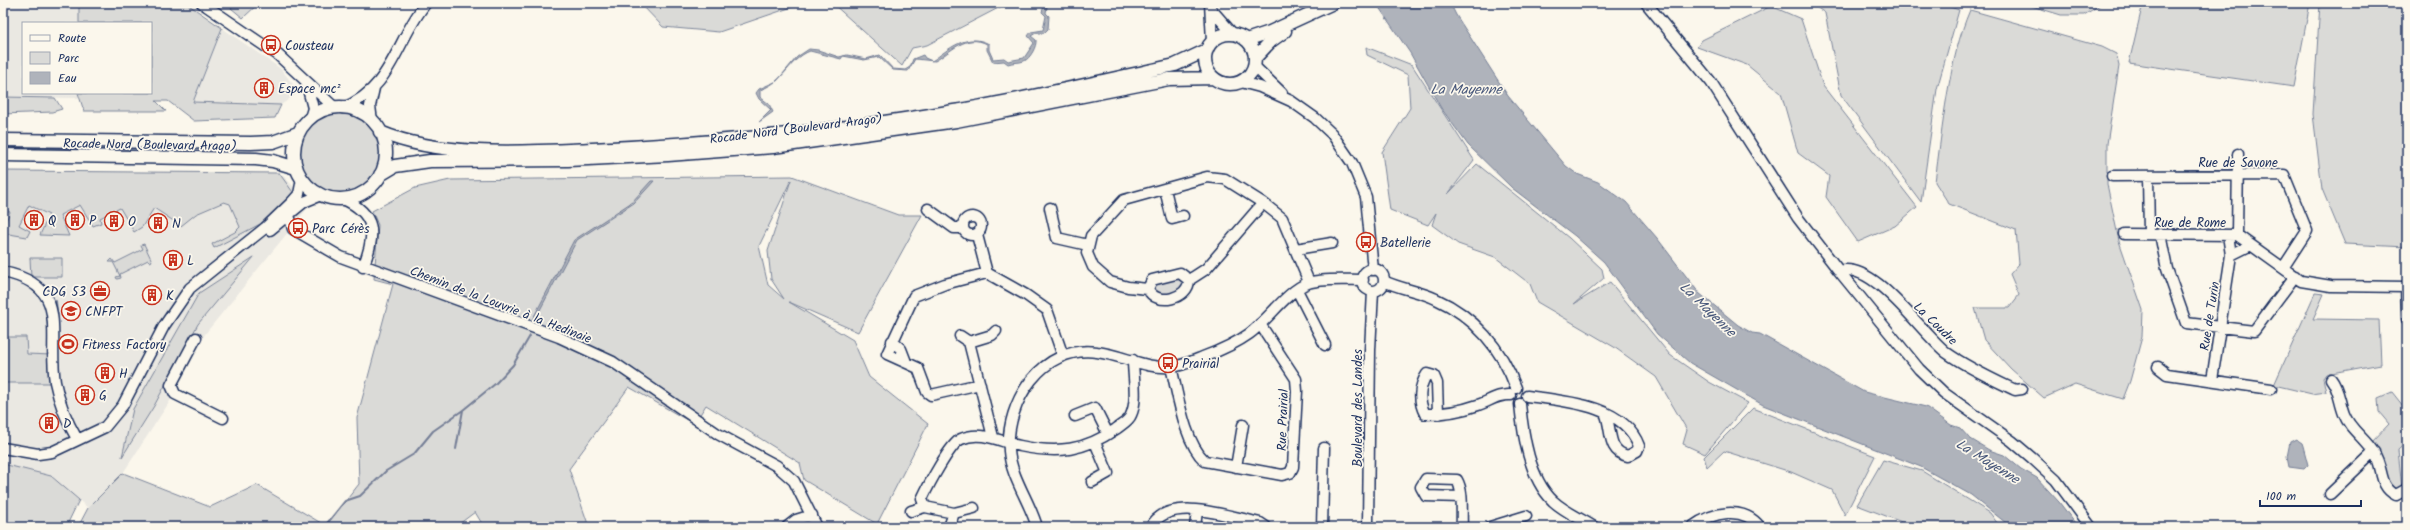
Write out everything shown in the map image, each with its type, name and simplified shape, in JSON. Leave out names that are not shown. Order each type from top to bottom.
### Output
[{"type":"main road","points":[[1246,40],[1333,3]]},
{"type":"main road","points":[[1255,62],[1254,51],[1246,40],[1233,34],[1225,35],[1209,46],[1206,66],[1214,78],[1227,84],[1241,82],[1247,78],[1255,62],[1271,41],[1316,11]]},
{"type":"main road","name":"Rocade Nord (Boulevard Arago)","points":[[380,132],[414,144],[435,147],[514,151],[668,145],[770,137],[962,110],[1175,65],[1209,46]]},
{"type":"main road","name":"Rocade Nord (Boulevard Arago)","points":[[380,175],[395,166],[430,161],[606,158],[773,147],[956,121],[1169,79],[1214,78]]},
{"type":"main road","points":[[339,108],[358,112],[372,121],[380,132],[385,146],[385,161],[380,175],[364,192],[343,199],[321,195],[302,179],[296,168],[294,150],[298,133],[310,118],[326,110],[339,108]]},
{"type":"main road","points":[[3,140],[251,143],[273,142],[298,133]]},
{"type":"main road","name":"Rocade Nord (Boulevard Arago)","points":[[3,155],[256,160],[273,161],[296,168]]},
{"type":"street","points":[[202,3],[278,55],[339,108],[360,101],[374,88],[396,56],[413,19],[426,3]]},
{"type":"street","points":[[1646,3],[1711,82],[1798,218],[1838,271],[1919,368],[1944,393],[2012,441],[2056,480],[2091,527]]},
{"type":"street","points":[[1211,6],[1233,34]]},
{"type":"street","points":[[1209,46],[1211,6]]},
{"type":"street","points":[[1255,62],[1264,78],[1291,101],[1315,118],[1332,134],[1352,163],[1366,197],[1373,270]]},
{"type":"street","points":[[298,73],[305,81],[309,91],[313,108],[310,118]]},
{"type":"street","points":[[1241,82],[1260,87],[1291,101]]},
{"type":"street","points":[[372,121],[370,106],[374,88]]},
{"type":"street","name":"Rue de Turin","points":[[2212,380],[2231,255],[2238,154]]},
{"type":"street","name":"Rue de Savone","points":[[2112,176],[2284,174],[2307,231],[2283,268]]},
{"type":"street","points":[[2148,176],[2149,234]]},
{"type":"street","points":[[1189,280],[1189,285],[1183,294],[1162,300],[1155,299],[1148,290],[1128,288],[1110,282],[1093,267],[1087,253],[1091,236],[1101,223],[1124,200],[1207,177],[1225,179],[1263,203],[1282,218],[1309,282]]},
{"type":"street","points":[[3,448],[38,454],[52,452],[77,439],[96,433],[115,416],[175,309],[190,288],[223,262],[291,203],[299,194],[302,179]]},
{"type":"street","points":[[1165,189],[1172,219],[1183,216]]},
{"type":"street","points":[[223,262],[289,215],[304,202],[321,195]]},
{"type":"street","points":[[343,199],[363,210],[370,224],[371,242],[363,267]]},
{"type":"street","points":[[1189,280],[1206,269],[1263,203]]},
{"type":"street","points":[[1050,208],[1057,238],[1088,245]]},
{"type":"street","points":[[928,209],[954,228],[963,228]]},
{"type":"street","name":"Chemin de la Louvrie à la Hedinaie","points":[[289,215],[293,229],[341,258],[559,338],[613,362],[718,434],[777,466],[794,482],[817,527]]},
{"type":"street","points":[[963,228],[966,219],[975,217],[982,224],[981,230],[977,235]]},
{"type":"street","points":[[963,228],[968,235],[977,235]]},
{"type":"street","name":"Rue de Rome","points":[[2124,234],[2232,235],[2251,245],[2301,281],[2331,286],[2407,287]]},
{"type":"street","points":[[2160,234],[2167,270],[2186,323],[2254,331],[2295,276]]},
{"type":"street","points":[[977,235],[987,272],[1026,295],[1047,310],[1063,356]]},
{"type":"street","points":[[1296,249],[1332,243]]},
{"type":"street","points":[[2231,255],[2251,245]]},
{"type":"street","points":[[1373,270],[1382,274],[1384,281],[1382,287],[1373,291],[1367,289],[1363,280],[1365,274],[1373,270]]},
{"type":"street","name":"La Coudre","points":[[1838,271],[1855,270],[1865,274],[1879,285],[1946,352],[1970,368],[2014,390],[2022,389]]},
{"type":"street","points":[[3,272],[28,280],[46,295],[53,313],[55,381],[59,399],[66,418],[77,439]]},
{"type":"street","points":[[980,384],[931,395],[928,392],[918,368],[887,354],[914,296],[944,284],[987,272]]},
{"type":"street","points":[[1148,290],[1152,280],[1158,277],[1180,273],[1189,280]]},
{"type":"street","points":[[1034,526],[1013,468],[1009,443],[1012,418],[1024,389],[1038,372],[1063,356],[1085,350],[1110,354],[1154,366],[1171,367],[1223,350],[1249,334],[1297,290],[1309,282],[1363,280]]},
{"type":"street","points":[[1384,281],[1437,299],[1462,313],[1484,333],[1503,359],[1514,391],[1513,400],[1520,404],[1532,466],[1541,487],[1553,501],[1571,515],[1594,527]]},
{"type":"street","points":[[2407,287],[2407,320]]},
{"type":"street","points":[[1297,290],[1325,345]]},
{"type":"street","name":"Boulevard des Landes","points":[[1368,526],[1370,350],[1373,291]]},
{"type":"street","name":"Rue Prairial","points":[[1171,367],[1185,423],[1199,456],[1205,462],[1282,475],[1290,473],[1292,467],[1298,392],[1296,380],[1260,324]]},
{"type":"street","points":[[993,437],[980,384],[965,339],[992,335],[996,331]]},
{"type":"street","points":[[196,338],[171,385],[171,390],[174,394],[223,418]]},
{"type":"street","points":[[925,507],[922,499],[953,444],[962,439],[974,436],[993,437],[1009,443],[1036,449],[1063,450],[1095,442],[1108,434],[1131,416],[1133,407],[1133,360]]},
{"type":"street","points":[[2158,367],[2167,374],[2271,389]]},
{"type":"street","points":[[2331,379],[2337,386],[2343,413],[2349,424],[2374,452],[2381,465],[2388,491],[2396,495],[2407,489]]},
{"type":"street","points":[[1438,414],[1465,409],[1498,396],[1524,389],[1528,396]]},
{"type":"street","points":[[1520,404],[1525,402],[1528,396]]},
{"type":"street","points":[[1528,396],[1572,402],[1597,408],[1606,415]]},
{"type":"street","points":[[1075,416],[1095,408],[1108,434]]},
{"type":"street","points":[[1236,467],[1243,425]]},
{"type":"street","points":[[1092,482],[1108,473],[1095,442]]},
{"type":"street","points":[[1322,527],[1324,448]]},
{"type":"street","points":[[2330,494],[2374,452]]},
{"type":"street","points":[[1461,497],[1462,527]]},
{"type":"street","points":[[911,511],[925,507],[954,513],[974,508]]},
{"type":"street","points":[[1150,527],[1154,521],[1165,512],[1180,508],[1260,523],[1266,527]]},
{"type":"street","points":[[1195,527],[1197,511]]},
{"type":"street","points":[[1692,527],[1711,516],[1725,512],[1742,514],[1760,527]]},
{"type":"street","points":[[949,527],[954,513]]},
{"type":"street","points":[[787,527],[796,520],[812,515]]},
{"type":"street","points":[[1490,527],[1526,516]]},
{"type":"shaded area","points":[[3,3],[79,3],[79,22],[22,22],[22,94],[78,94],[78,98],[3,97]]},
{"type":"shaded area","points":[[222,28],[281,69],[299,92],[281,105],[193,102]]},
{"type":"shaded area","name":"Parc Cérès","points":[[3,171],[280,173],[311,204],[205,334],[172,398],[123,473],[88,508],[51,476],[3,464]]},
{"type":"green space","points":[[79,3],[186,3],[222,28],[193,102],[281,105],[275,118],[194,121],[168,101],[156,101],[166,111],[84,111],[78,94],[152,94],[152,22],[79,22]]},
{"type":"green space","points":[[225,3],[259,3],[243,18]]},
{"type":"green space","points":[[640,3],[822,3],[798,5],[719,32],[663,27]]},
{"type":"green space","points":[[832,3],[1008,3],[927,45],[912,48],[902,66]]},
{"type":"green space","points":[[1810,3],[1938,3],[1959,10],[1937,89],[1921,202],[1841,95],[1825,13]]},
{"type":"green space","points":[[2022,3],[2103,3],[2084,15],[2061,15]]},
{"type":"green space","points":[[2143,3],[2310,3],[2294,87],[2129,63]]},
{"type":"green space","points":[[2320,3],[2407,3],[2407,247],[2345,244],[2322,189],[2313,114]]},
{"type":"green space","points":[[1771,6],[1801,19],[1823,86],[1917,207],[1895,226],[1858,242],[1826,197],[1829,176],[1798,153],[1781,93],[1747,65],[1697,47],[1702,40]]},
{"type":"green space","points":[[1970,10],[2102,47],[2116,54],[2119,66],[2107,144],[2107,184],[2119,241],[2143,310],[2142,337],[2130,381],[2123,399],[2075,384],[2044,398],[2011,369],[1984,340],[1975,308],[2009,308],[2019,295],[2010,274],[2019,264],[2016,230],[1949,204],[1935,182],[1947,94],[1957,50]]},
{"type":"green space","points":[[1366,47],[1412,65],[1474,160],[1448,194],[1477,164],[1569,238],[1602,269],[1604,278],[1574,304],[1610,282],[1670,355],[1709,382],[1748,403],[1705,454],[1683,444],[1687,430],[1656,377],[1614,347],[1537,302],[1530,284],[1495,257],[1458,244],[1432,225],[1436,213],[1428,225],[1390,210],[1382,152],[1410,108],[1408,75],[1367,55]]},
{"type":"green space","points":[[3,97],[55,98],[62,109],[52,112],[3,114]]},
{"type":"green space","points":[[340,113],[355,116],[368,125],[377,138],[380,153],[377,168],[368,181],[355,190],[340,193],[325,190],[312,181],[303,168],[300,153],[303,138],[312,125],[325,116]]},
{"type":"green space","points":[[3,171],[279,173],[295,195],[264,222],[214,248],[212,244],[235,232],[240,227],[230,204],[224,202],[196,214],[181,226],[154,208],[142,227],[134,232],[120,208],[100,218],[101,223],[93,226],[80,205],[60,215],[69,236],[40,235],[49,215],[29,205],[19,225],[30,231],[27,237],[3,233],[3,227],[10,212],[3,208]]},
{"type":"green space","points":[[792,176],[898,215],[922,215],[858,332],[789,302],[853,340],[869,377],[928,424],[877,524],[804,480],[800,463],[706,405],[694,424],[629,387],[569,469],[589,527],[484,527],[475,512],[455,527],[78,527],[88,508],[123,473],[210,507],[257,485],[326,526],[359,484],[357,418],[393,284],[374,279],[378,225],[372,211],[415,188],[450,180]],"holes":[[[791,180],[768,251],[771,279],[784,299],[768,285],[759,246]]]},
{"type":"green space","points":[[144,244],[152,261],[150,262],[148,260],[120,274],[121,278],[117,279],[116,277],[120,276],[113,262],[109,262],[112,259],[115,263],[143,249],[141,245]]},
{"type":"green space","points":[[254,257],[198,324],[154,406],[122,457],[133,409],[199,293]]},
{"type":"green space","points":[[30,258],[62,258],[62,277],[31,277]]},
{"type":"green space","points":[[1179,275],[1187,281],[1183,292],[1160,297],[1153,295],[1153,285]]},
{"type":"green space","points":[[2315,293],[2324,294],[2313,319],[2379,320],[2381,364],[2326,374],[2323,378],[2326,392],[2312,394],[2274,385]]},
{"type":"green space","points":[[3,337],[26,337],[27,354],[51,355],[52,383],[3,383]]},
{"type":"green space","points":[[2392,392],[2407,411],[2407,442],[2398,450],[2402,488],[2396,491],[2390,488],[2371,443],[2389,424],[2379,412],[2378,398]]},
{"type":"green space","points":[[1753,408],[1875,456],[1845,515],[1832,490],[1791,472],[1724,451],[1707,467],[1704,457]]},
{"type":"green space","points":[[1883,460],[1922,471],[1990,513],[2000,527],[1915,527],[1857,505]]},
{"type":"green space","points":[[3,464],[51,476],[79,500],[66,527],[3,527]]},
{"type":"water","points":[[1040,3],[1047,7],[1046,13],[1049,16],[1048,29],[1044,33],[1036,33],[1031,36],[1036,40],[1035,46],[1031,55],[1024,61],[1008,64],[1004,61],[993,62],[987,50],[987,44],[979,41],[972,41],[959,45],[935,61],[932,61],[952,47],[966,41],[973,40],[981,41],[989,44],[989,50],[993,59],[1004,58],[1008,61],[1024,58],[1034,43],[1028,36],[1031,32],[1043,30],[1046,16],[1042,12],[1044,6]]},
{"type":"water","name":"La Mayenne","points":[[1376,3],[1450,3],[1456,15],[1508,96],[1566,166],[1577,174],[1598,182],[1626,202],[1657,238],[1699,293],[1738,325],[1752,333],[1760,334],[1864,392],[1926,407],[1951,425],[1960,428],[1969,438],[1989,450],[2004,455],[2021,469],[2037,478],[2059,502],[2078,527],[2011,527],[1971,495],[1921,467],[1763,405],[1690,363],[1657,334],[1604,262],[1575,236],[1512,188],[1468,145],[1441,108],[1410,53]]},
{"type":"water","points":[[809,49],[818,50],[839,57],[843,56],[841,59],[810,51],[797,59],[780,77],[797,57]]},
{"type":"water","points":[[847,55],[866,59],[880,55],[893,69],[905,70],[910,67],[913,59],[923,55],[931,61],[915,59],[908,71],[893,70],[879,57],[864,60],[843,56]]},
{"type":"water","points":[[775,82],[760,90],[760,97],[769,104],[773,112],[759,122],[771,110],[759,99],[756,93],[759,89]]},
{"type":"water","points":[[651,181],[654,181],[634,203],[577,240],[532,325],[530,324],[574,240],[632,202]]},
{"type":"water","points":[[2296,439],[2302,443],[2303,446],[2308,465],[2304,469],[2289,467],[2287,457],[2290,442]]},
{"type":"waterway","points":[[56,301],[58,324]]},
{"type":"waterway","points":[[47,317],[48,326]]},
{"type":"waterway","points":[[456,449],[463,410],[495,384],[513,365],[530,336]]},
{"type":"waterway","points":[[324,527],[345,501],[360,496],[386,471],[414,454],[433,431],[463,410]]},
{"type":"place","name":"Cousteau","points":[[271,45]]},
{"type":"place","name":"Espace mc²","points":[[264,88]]},
{"type":"place","name":"Q","points":[[34,220]]},
{"type":"place","name":"P","points":[[75,220]]},
{"type":"place","name":"O","points":[[114,221]]},
{"type":"place","name":"N","points":[[158,223]]},
{"type":"place","name":"Parc Cérès","points":[[298,228]]},
{"type":"place","name":"Batellerie","points":[[1366,242]]},
{"type":"place","name":"L","points":[[173,260]]},
{"type":"place","name":"CDG 53","points":[[100,291]]},
{"type":"place","name":"K","points":[[152,295]]},
{"type":"place","name":"CNFPT","points":[[71,311]]},
{"type":"place","name":"Fitness Factory","points":[[68,344]]},
{"type":"place","name":"Prairial","points":[[1168,363]]},
{"type":"place","name":"H","points":[[105,373]]},
{"type":"place","name":"G","points":[[85,395]]},
{"type":"place","name":"D","points":[[49,423]]}]
